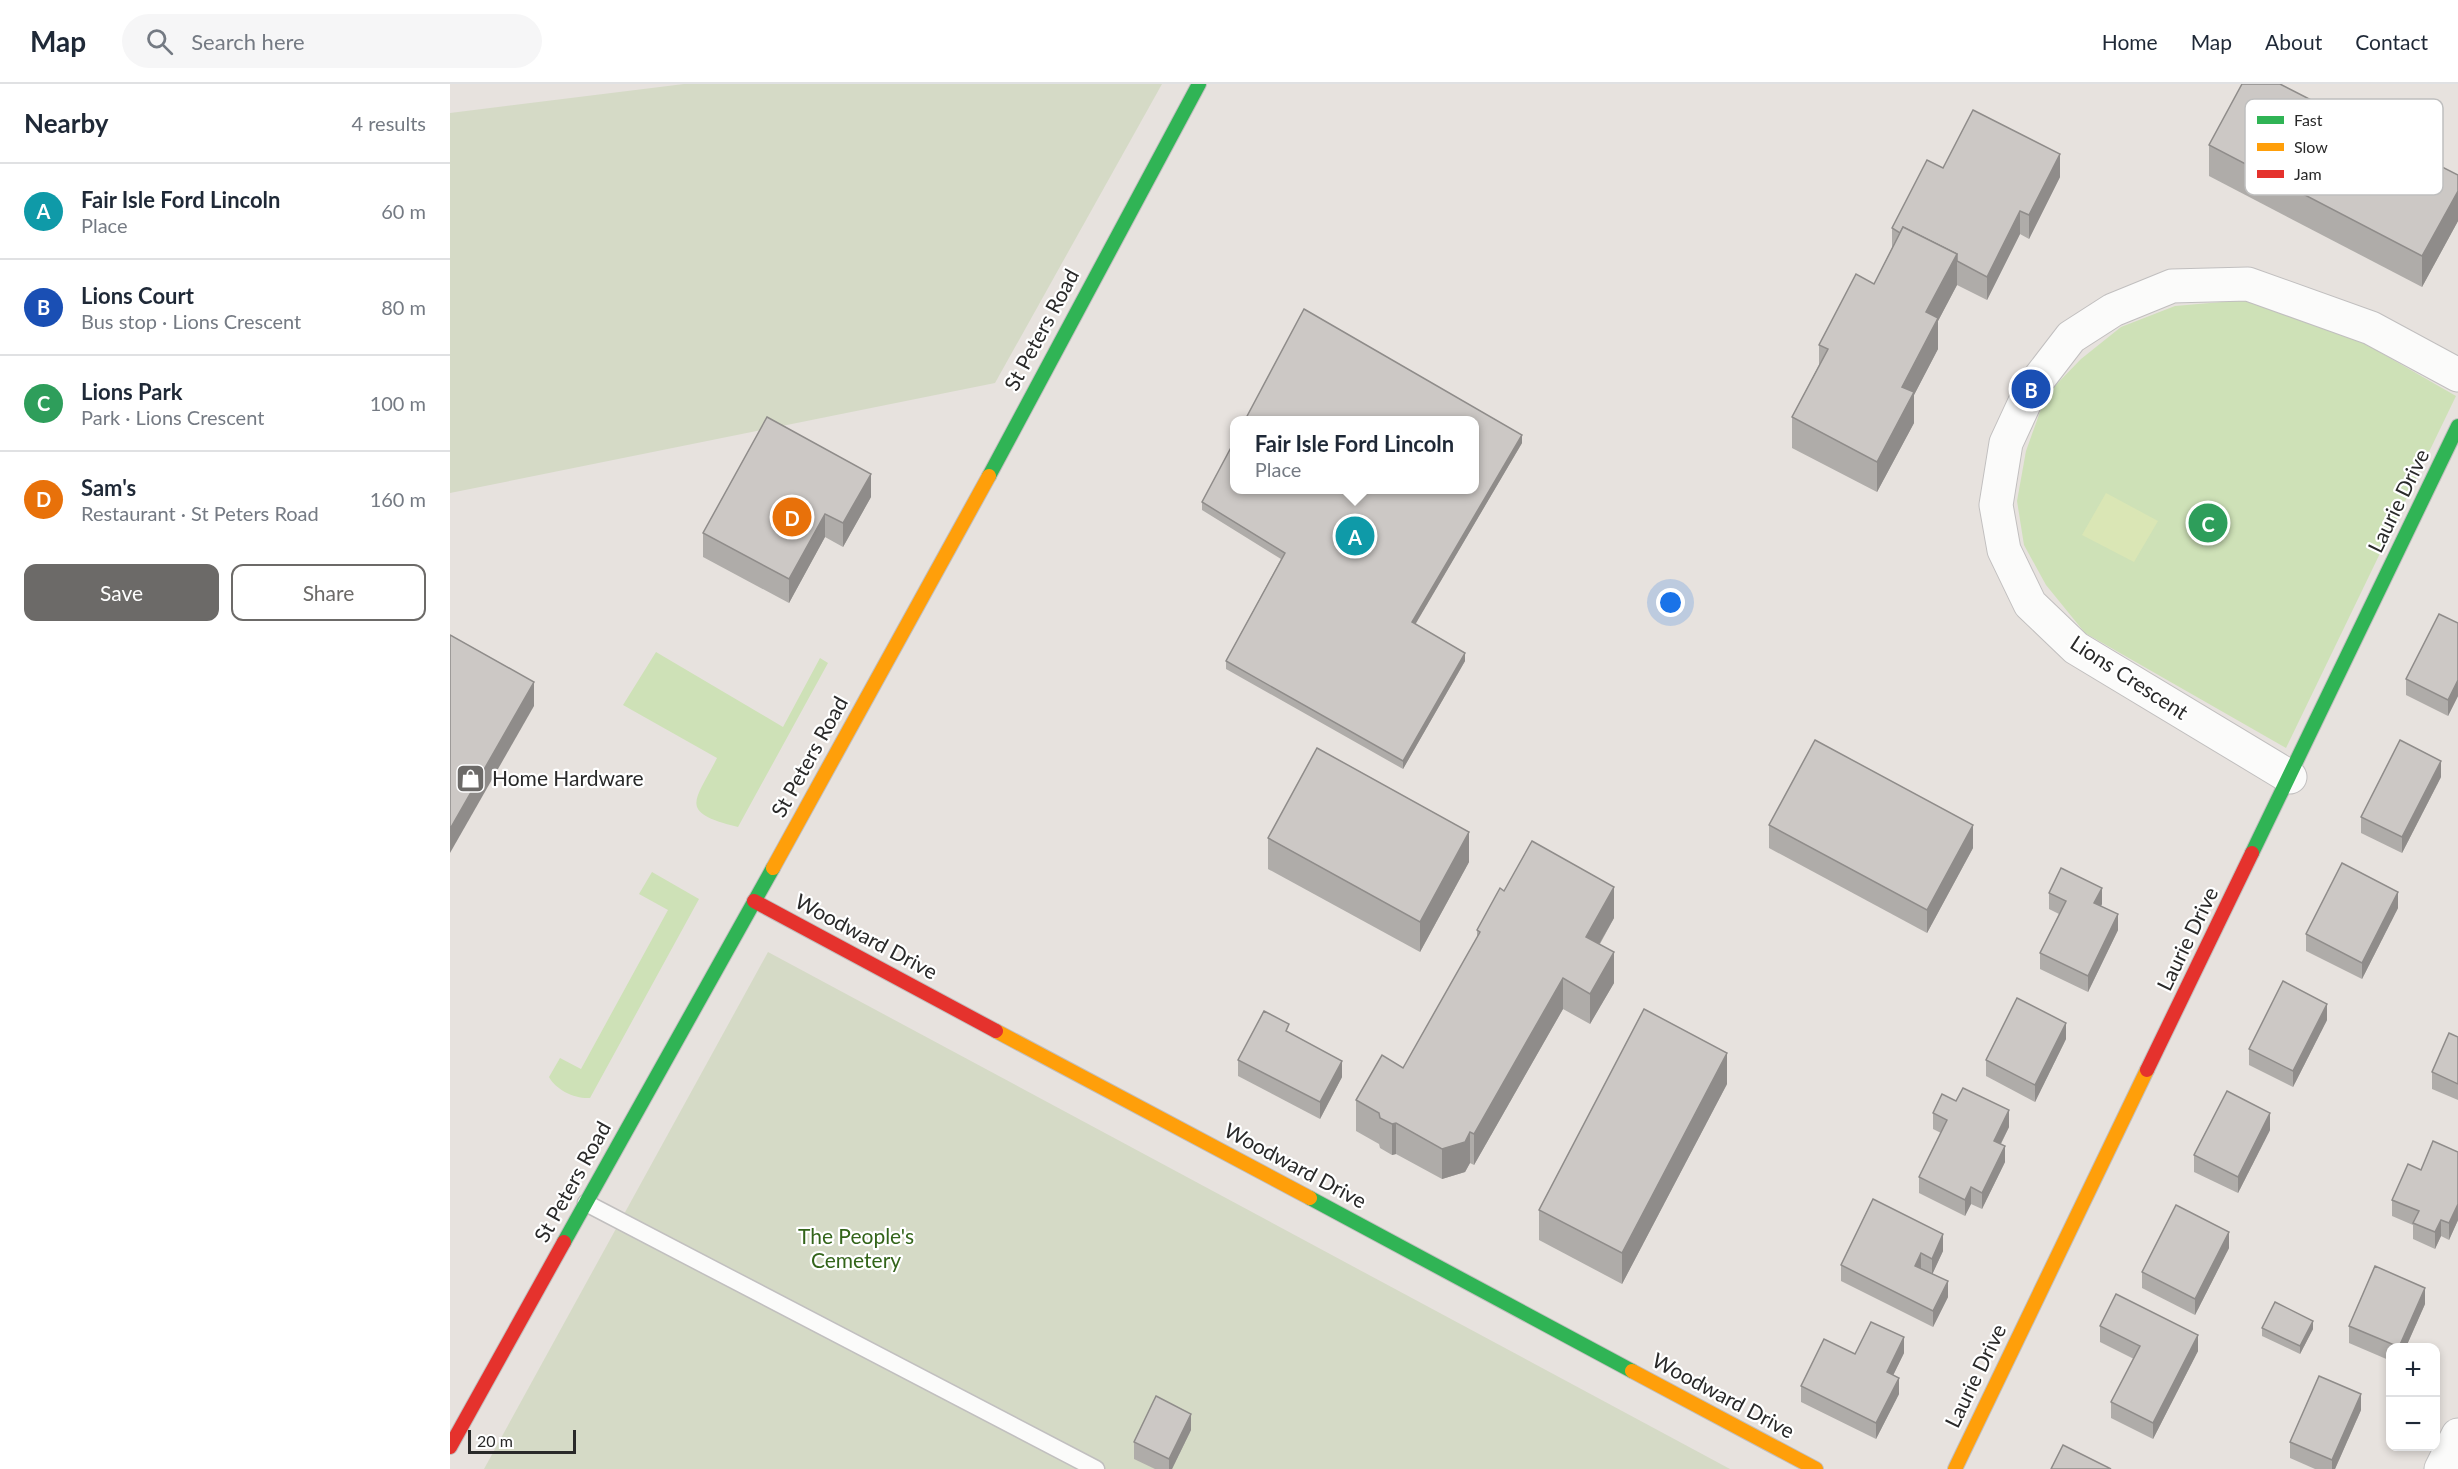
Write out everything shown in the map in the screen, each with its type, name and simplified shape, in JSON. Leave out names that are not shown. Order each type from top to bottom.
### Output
[{"type":"street","name":"St Peters Road","points":[[450,1447],[933,580],[1199,84]]},
{"type":"street","name":"Lions Crescent","points":[[2289,777],[2076,648],[2030,604],[2004,550],[1996,505],[2006,443],[2031,389],[2071,337],[2113,310],[2172,285],[2248,284],[2371,328],[2458,375]]},
{"type":"street","name":"Laurie Drive","points":[[1955,1469],[2458,426]]},
{"type":"street","name":"Woodward Drive","points":[[754,901],[1816,1469]]},
{"type":"street","points":[[2441,1469],[2458,1435]]},
{"type":"lane","points":[[586,1203],[1096,1469]]},
{"type":"green space","points":[[684,84],[1162,84],[995,383],[450,493],[450,113]]},
{"type":"green space","points":[[2245,300],[2362,342],[2456,396],[2286,748],[2085,633],[2046,585],[2024,545],[2017,501],[2026,451],[2046,395],[2081,359],[2121,327],[2175,306]]},
{"type":"green space","points":[[2106,493],[2158,521],[2134,562],[2082,535]]},
{"type":"green space","points":[[656,652],[783,727],[820,658],[828,663],[738,827],[706,816],[699,810],[696,803],[717,758],[623,705]]},
{"type":"green space","points":[[652,872],[699,899],[590,1098],[572,1095],[561,1090],[549,1077],[560,1058],[581,1069],[668,910],[639,894]]},
{"type":"green space","name":"The People's Cemetery","points":[[768,952],[1730,1469],[484,1469]]},
{"type":"building","points":[[2242,84],[2280,84],[2309,99],[2245,99],[2245,164],[2209,145]]},
{"type":"building","points":[[1973,110],[2060,154],[2029,215],[2020,211],[1987,277],[1957,261],[1957,254],[1903,227],[1900,233],[1892,228],[1927,160],[1943,168]]},
{"type":"building","points":[[2443,167],[2458,175],[2458,191],[2422,256],[2305,195],[2443,195]]},
{"type":"building","points":[[1903,227],[1957,254],[1926,312],[1938,318],[1902,387],[1914,392],[1877,462],[1792,417],[1828,349],[1819,345],[1856,274],[1874,284]]},
{"type":"building","points":[[1304,309],[1522,435],[1412,622],[1465,653],[1403,761],[1226,661],[1285,553],[1202,502],[1230,449],[1230,494],[1479,494],[1479,416],[1247,416]]},
{"type":"building","points":[[767,417],[871,474],[843,523],[825,514],[789,579],[703,533]]},
{"type":"building","points":[[2439,614],[2458,623],[2458,680],[2448,700],[2406,679]]},
{"type":"building","name":"Home Hardware","points":[[450,635],[534,682],[450,829]]},
{"type":"building","points":[[1815,740],[1973,825],[1927,910],[1769,825]]},
{"type":"building","points":[[2400,740],[2441,761],[2402,837],[2361,817]]},
{"type":"building","points":[[1317,748],[1469,832],[1420,922],[1268,838]]},
{"type":"building","points":[[1532,841],[1614,887],[1586,937],[1614,952],[1590,994],[1563,978],[1474,1134],[1470,1132],[1465,1142],[1442,1149],[1396,1123],[1392,1124],[1380,1118],[1379,1113],[1356,1100],[1382,1055],[1403,1068],[1480,932],[1477,930],[1500,888],[1504,891]]},
{"type":"building","points":[[2342,863],[2398,892],[2362,963],[2306,934]]},
{"type":"building","points":[[2061,868],[2102,888],[2094,903],[2118,914],[2088,976],[2040,953],[2066,901],[2049,893]]},
{"type":"building","points":[[2283,981],[2327,1004],[2293,1071],[2249,1049]]},
{"type":"building","points":[[2017,998],[2066,1023],[2035,1085],[1986,1060]]},
{"type":"building","points":[[1644,1009],[1727,1053],[1622,1253],[1539,1210]]},
{"type":"building","points":[[1264,1011],[1289,1024],[1286,1031],[1342,1061],[1320,1102],[1238,1060]]},
{"type":"building","points":[[2449,1033],[2458,1037],[2458,1084],[2432,1072]]},
{"type":"building","points":[[1963,1088],[2009,1110],[1994,1141],[2005,1146],[1982,1193],[1971,1187],[1965,1200],[1919,1177],[1947,1120],[1933,1113],[1942,1094],[1956,1101]]},
{"type":"building","points":[[2227,1091],[2270,1113],[2238,1177],[2194,1155]]},
{"type":"building","points":[[2433,1141],[2458,1152],[2458,1204],[2449,1223],[2441,1220],[2435,1232],[2413,1223],[2419,1211],[2392,1200],[2408,1164],[2421,1170]]},
{"type":"building","points":[[1873,1199],[1943,1234],[1932,1259],[1921,1253],[1915,1266],[1948,1281],[1933,1311],[1841,1265]]},
{"type":"building","points":[[2176,1205],[2229,1232],[2195,1299],[2142,1272]]},
{"type":"building","points":[[2375,1266],[2425,1288],[2401,1343],[2389,1343],[2349,1326]]},
{"type":"building","points":[[2116,1294],[2198,1335],[2153,1423],[2111,1402],[2140,1346],[2100,1326]]},
{"type":"building","points":[[2275,1302],[2313,1321],[2300,1346],[2262,1328]]},
{"type":"building","points":[[1871,1322],[1904,1337],[1887,1372],[1899,1378],[1876,1423],[1801,1386],[1824,1339],[1855,1354]]},
{"type":"building","points":[[2319,1376],[2361,1394],[2332,1460],[2290,1442]]},
{"type":"building","points":[[1156,1396],[1191,1414],[1169,1459],[1134,1442]]},
{"type":"building","points":[[2063,1445],[2111,1469],[2051,1469]]},
{"type":"traffic: fast","points":[[989,476],[1199,84]]},
{"type":"traffic: fast","points":[[2252,853],[2458,426]]},
{"type":"traffic: fast","points":[[564,1242],[773,868]]},
{"type":"traffic: fast","points":[[1310,1198],[1632,1371]]},
{"type":"traffic: slow","points":[[773,868],[989,476]]},
{"type":"traffic: slow","points":[[996,1031],[1310,1198]]},
{"type":"traffic: slow","points":[[1955,1469],[2147,1070]]},
{"type":"traffic: slow","points":[[1632,1371],[1816,1469]]},
{"type":"traffic: jam","points":[[2147,1070],[2252,853]]},
{"type":"traffic: jam","points":[[754,901],[996,1031]]},
{"type":"traffic: jam","points":[[450,1447],[564,1242]]},
{"type":"place","name":"Lions Court","points":[[2031,389]]},
{"type":"place","name":"Sam's","points":[[792,517]]},
{"type":"place","name":"Lions Park","points":[[2208,523]]},
{"type":"place","name":"Fair Isle Ford Lincoln","points":[[1355,536]]},
{"type":"place","name":"Home Hardware","points":[[471,779]]}]
